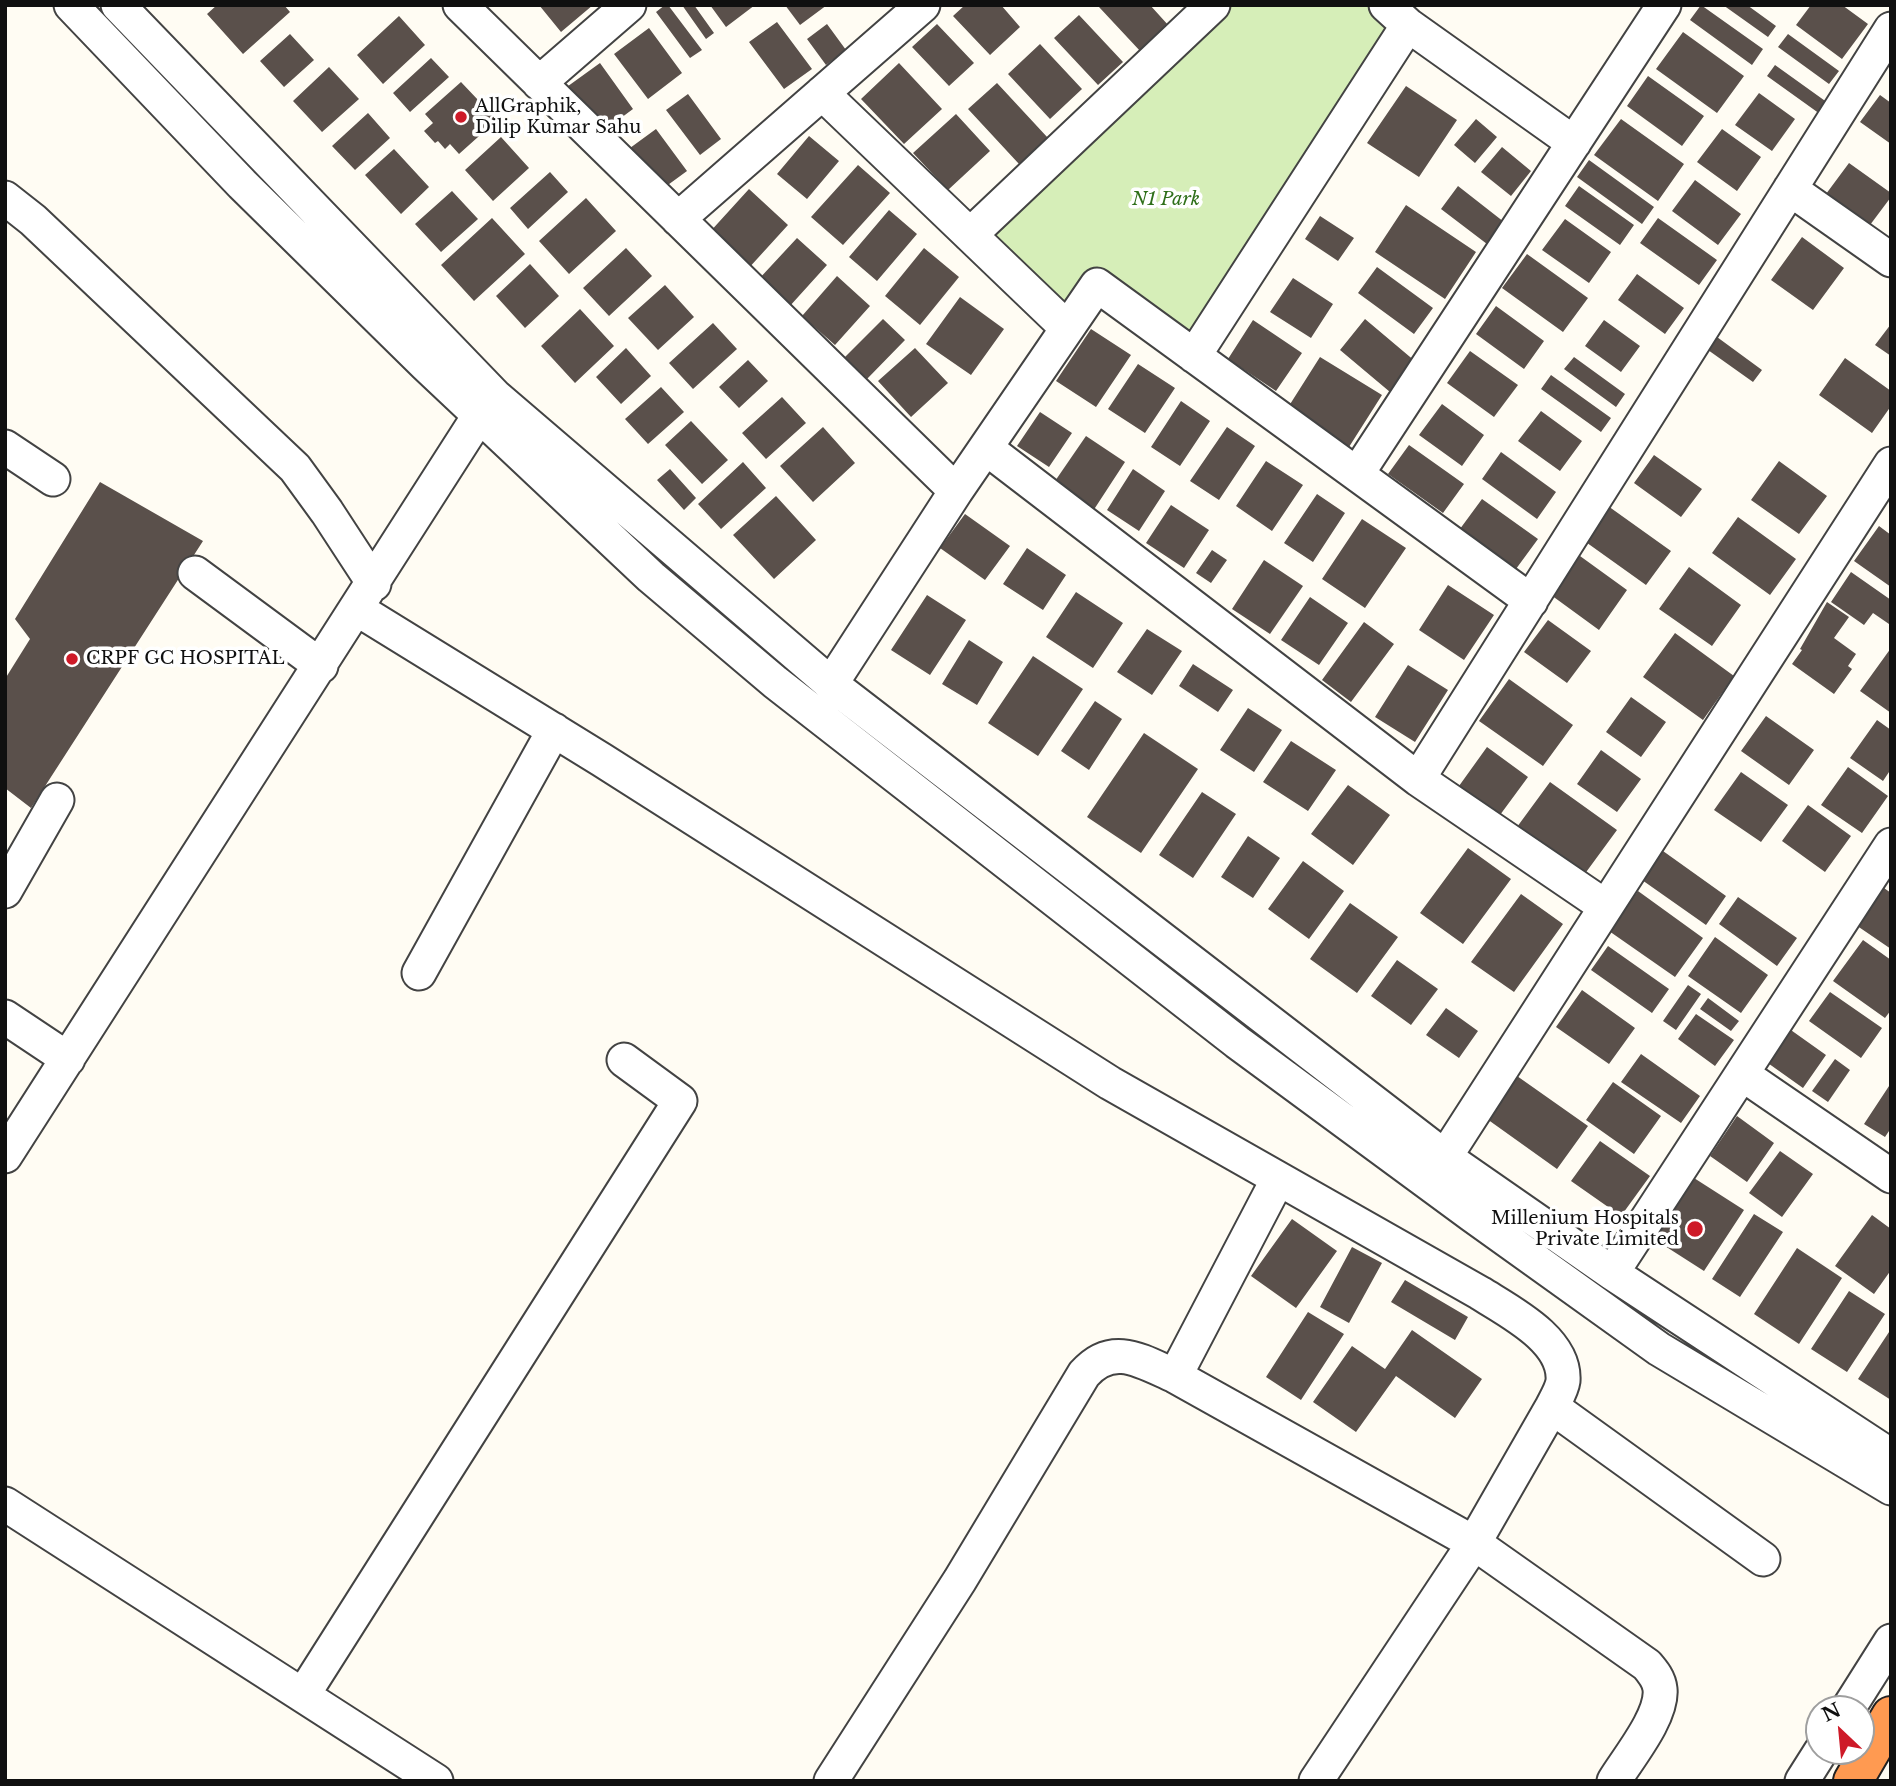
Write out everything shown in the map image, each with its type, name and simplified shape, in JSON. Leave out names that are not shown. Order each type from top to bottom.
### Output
[{"type":"highway","points":[[1853,1781],[1891,1716]]},
{"type":"street","points":[[71,5],[242,184],[479,416],[651,577],[775,682],[1237,1042],[1472,1215],[1659,1349],[1891,1488]]},
{"type":"street","points":[[118,5],[495,396],[831,684],[1446,1157],[1612,1273],[1891,1456]]},
{"type":"street","points":[[460,5],[956,491]]},
{"type":"street","points":[[539,83],[629,5]]},
{"type":"street","points":[[678,219],[922,5]]},
{"type":"street","points":[[970,235],[1213,5]]},
{"type":"street","points":[[1357,474],[1664,5]]},
{"type":"street","points":[[1194,356],[1397,15],[1574,143]]},
{"type":"street","points":[[1418,779],[1891,29]]},
{"type":"street","points":[[143,80],[168,57]]},
{"type":"street","points":[[822,93],[1067,328]]},
{"type":"street","points":[[1790,189],[1891,260]]},
{"type":"street","points":[[5,198],[33,220],[295,468],[327,512],[365,596],[554,730],[1110,1083],[1526,1322],[1548,1342],[1561,1364],[1563,1383],[1552,1407],[1474,1543],[1316,1781]]},
{"type":"street","points":[[831,684],[956,491],[1097,285],[1531,601]]},
{"type":"street","points":[[5,1156],[479,416]]},
{"type":"street","points":[[5,447],[52,479]]},
{"type":"street","points":[[986,448],[1418,779],[1606,908]]},
{"type":"street","points":[[1446,1157],[1891,464]]},
{"type":"street","points":[[195,573],[321,666]]},
{"type":"street","points":[[419,973],[554,730]]},
{"type":"street","points":[[5,891],[57,800]]},
{"type":"street","points":[[1612,1273],[1891,845]]},
{"type":"street","points":[[5,1017],[68,1059]]},
{"type":"street","points":[[303,1695],[680,1101],[624,1060]]},
{"type":"street","points":[[1303,1090],[1324,1064]]},
{"type":"street","points":[[1742,1074],[1890,1172]]},
{"type":"street","points":[[1175,1376],[1278,1179]]},
{"type":"street","points":[[831,1781],[960,1580],[1084,1374],[1099,1362],[1129,1356],[1175,1376],[1474,1543],[1647,1665],[1656,1676],[1660,1689],[1658,1703],[1651,1722],[1614,1781]]},
{"type":"street","points":[[1552,1407],[1763,1559]]},
{"type":"street","points":[[5,1504],[436,1781]]},
{"type":"street","points":[[1856,1695],[1891,1641]]},
{"type":"street","points":[[1802,1781],[1812,1765]]},
{"type":"green space","name":"N1 Park","points":[[1213,5],[1386,5],[1408,25],[1194,356],[1098,286],[1067,328],[970,235]]},
{"type":"building","points":[[217,5],[284,5],[290,12],[243,54],[207,14]]},
{"type":"building","points":[[539,5],[593,5],[561,32]]},
{"type":"building","points":[[668,5],[702,50],[690,58],[656,12]]},
{"type":"building","points":[[682,5],[694,5],[714,33],[706,39]]},
{"type":"building","points":[[710,5],[755,5],[726,27]]},
{"type":"building","points":[[785,5],[827,5],[800,25]]},
{"type":"building","points":[[965,5],[1001,5],[1020,27],[990,55],[953,16]]},
{"type":"building","points":[[1150,5],[1169,26],[1141,52],[1099,7]]},
{"type":"building","points":[[1701,5],[1763,49],[1752,65],[1690,20]]},
{"type":"building","points":[[1723,5],[1747,5],[1776,26],[1768,37]]},
{"type":"building","points":[[1811,5],[1842,5],[1868,24],[1842,59],[1796,25]]},
{"type":"building","points":[[1079,15],[1123,62],[1098,85],[1054,38]]},
{"type":"building","points":[[399,16],[425,45],[383,84],[357,55]]},
{"type":"building","points":[[777,22],[812,69],[784,89],[749,42]]},
{"type":"building","points":[[827,24],[846,50],[826,65],[807,39]]},
{"type":"building","points":[[937,24],[974,63],[949,86],[912,47]]},
{"type":"building","points":[[649,28],[682,73],[648,99],[614,54]]},
{"type":"building","points":[[1683,32],[1744,76],[1717,113],[1656,69]]},
{"type":"building","points":[[290,34],[314,60],[284,87],[260,61]]},
{"type":"building","points":[[1788,34],[1839,71],[1829,84],[1778,47]]},
{"type":"building","points":[[1040,44],[1082,89],[1050,119],[1008,74]]},
{"type":"building","points":[[431,58],[449,77],[410,112],[393,93]]},
{"type":"building","points":[[600,63],[633,109],[598,135],[564,89]]},
{"type":"building","points":[[899,63],[942,109],[904,144],[861,99]]},
{"type":"building","points":[[1775,65],[1828,103],[1820,114],[1767,76]]},
{"type":"building","points":[[329,67],[359,99],[322,132],[293,101]]},
{"type":"building","points":[[1648,76],[1704,116],[1682,146],[1627,106]]},
{"type":"building","name":"AllGraphik, Dilip Kumar Sahu","points":[[461,82],[497,120],[459,154],[450,144],[445,149],[438,141],[435,143],[424,131],[433,123],[425,114]]},
{"type":"building","points":[[997,83],[1048,138],[1019,164],[968,109]]},
{"type":"building","points":[[1406,86],[1457,120],[1419,177],[1367,143]]},
{"type":"building","points":[[1759,93],[1795,119],[1772,151],[1735,125]]},
{"type":"building","points":[[688,94],[721,139],[700,155],[666,110]]},
{"type":"building","points":[[1880,95],[1891,103],[1891,144],[1860,122]]},
{"type":"building","points":[[368,113],[390,138],[355,170],[332,146]]},
{"type":"building","points":[[956,114],[990,151],[948,190],[913,153]]},
{"type":"building","points":[[1476,119],[1497,137],[1475,163],[1454,145]]},
{"type":"building","points":[[1621,119],[1684,164],[1658,201],[1594,155]]},
{"type":"building","points":[[656,129],[687,171],[661,190],[630,148]]},
{"type":"building","points":[[1722,129],[1761,157],[1737,191],[1697,162]]},
{"type":"building","points":[[809,136],[839,161],[807,199],[777,174]]},
{"type":"building","points":[[501,137],[529,168],[493,201],[465,170]]},
{"type":"building","points":[[1502,147],[1531,171],[1511,196],[1481,172]]},
{"type":"building","points":[[394,149],[429,187],[401,214],[365,175]]},
{"type":"building","points":[[1589,160],[1654,207],[1642,224],[1577,177]]},
{"type":"building","points":[[1849,163],[1891,193],[1891,197],[1870,225],[1826,194]]},
{"type":"building","points":[[858,165],[890,193],[843,245],[811,217]]},
{"type":"building","points":[[550,172],[568,192],[528,229],[510,208]]},
{"type":"building","points":[[1695,180],[1741,214],[1718,245],[1672,211]]},
{"type":"building","points":[[1458,186],[1504,222],[1487,244],[1441,209]]},
{"type":"building","points":[[1579,186],[1634,225],[1620,245],[1565,206]]},
{"type":"building","points":[[749,189],[788,225],[747,270],[708,234]]},
{"type":"building","points":[[452,191],[478,219],[441,252],[415,224]]},
{"type":"building","points":[[586,198],[616,231],[569,274],[539,241]]},
{"type":"building","points":[[1406,205],[1476,252],[1445,299],[1375,252]]},
{"type":"building","points":[[889,210],[917,234],[877,281],[849,257]]},
{"type":"building","points":[[1320,216],[1354,238],[1338,261],[1305,239]]},
{"type":"building","points":[[492,218],[525,254],[474,301],[441,265]]},
{"type":"building","points":[[1658,218],[1717,260],[1699,285],[1640,243]]},
{"type":"building","points":[[1565,219],[1611,252],[1589,283],[1542,250]]},
{"type":"building","points":[[1802,237],[1844,268],[1813,310],[1771,280]]},
{"type":"building","points":[[797,238],[827,265],[789,307],[758,280]]},
{"type":"building","points":[[626,248],[652,276],[609,316],[583,288]]},
{"type":"building","points":[[924,248],[959,277],[920,325],[885,296]]},
{"type":"building","points":[[1527,254],[1588,298],[1563,332],[1502,288]]},
{"type":"building","points":[[530,264],[559,296],[525,328],[496,296]]},
{"type":"building","points":[[1377,267],[1433,308],[1414,334],[1358,293]]},
{"type":"building","points":[[1637,274],[1684,308],[1665,334],[1618,300]]},
{"type":"building","points":[[837,276],[870,306],[835,345],[802,316]]},
{"type":"building","points":[[1293,278],[1333,304],[1311,338],[1270,312]]},
{"type":"building","points":[[665,285],[694,317],[658,350],[628,318]]},
{"type":"building","points":[[960,297],[1004,329],[971,375],[926,344]]},
{"type":"building","points":[[1496,306],[1544,341],[1524,369],[1476,334]]},
{"type":"building","points":[[580,309],[614,346],[575,383],[541,346]]},
{"type":"building","points":[[883,319],[905,340],[867,379],[845,357]]},
{"type":"building","points":[[1365,319],[1416,362],[1390,392],[1340,350]]},
{"type":"building","points":[[1253,320],[1302,353],[1276,391],[1228,359]]},
{"type":"building","points":[[1604,320],[1640,346],[1621,372],[1585,346]]},
{"type":"building","points":[[713,323],[737,349],[693,389],[669,363]]},
{"type":"building","points":[[1891,324],[1891,356],[1875,345]]},
{"type":"building","points":[[1091,329],[1131,355],[1096,407],[1056,381]]},
{"type":"building","points":[[1717,337],[1762,370],[1753,382],[1708,350]]},
{"type":"building","points":[[626,348],[651,376],[621,404],[596,377]]},
{"type":"building","points":[[915,348],[948,383],[911,417],[878,381]]},
{"type":"building","points":[[1470,351],[1518,385],[1494,417],[1447,383]]},
{"type":"building","points":[[1320,357],[1382,395],[1349,447],[1287,409]]},
{"type":"building","points":[[1574,357],[1625,394],[1616,407],[1564,369]]},
{"type":"building","points":[[1845,358],[1891,391],[1891,406],[1872,433],[1819,395]]},
{"type":"building","points":[[748,360],[768,381],[739,408],[719,387]]},
{"type":"building","points":[[1138,364],[1175,388],[1145,433],[1108,409]]},
{"type":"building","points":[[1551,375],[1611,418],[1601,432],[1541,389]]},
{"type":"building","points":[[661,387],[684,412],[648,444],[625,419]]},
{"type":"building","points":[[782,397],[806,423],[766,459],[742,433]]},
{"type":"building","points":[[1181,401],[1210,421],[1180,466],[1151,447]]},
{"type":"building","points":[[1442,404],[1484,435],[1462,466],[1419,435]]},
{"type":"building","points":[[1541,411],[1582,441],[1560,471],[1518,441]]},
{"type":"building","points":[[1040,412],[1072,433],[1049,467],[1017,446]]},
{"type":"building","points":[[691,421],[728,460],[702,484],[665,445]]},
{"type":"building","points":[[823,427],[855,463],[813,502],[780,466]]},
{"type":"building","points":[[1227,427],[1255,446],[1219,500],[1190,481]]},
{"type":"building","points":[[1086,436],[1125,462],[1093,511],[1053,484]]},
{"type":"building","points":[[1409,445],[1464,484],[1443,513],[1388,474]]},
{"type":"building","points":[[1501,452],[1556,492],[1537,519],[1482,479]]},
{"type":"building","points":[[1654,455],[1702,489],[1681,517],[1634,483]]},
{"type":"building","points":[[1266,461],[1303,485],[1272,531],[1236,506]]},
{"type":"building","points":[[1779,461],[1827,496],[1799,534],[1751,500]]},
{"type":"building","points":[[743,462],[766,488],[721,529],[698,504]]},
{"type":"building","points":[[670,469],[696,498],[684,510],[657,480]]},
{"type":"building","points":[[1133,469],[1165,491],[1139,531],[1107,510]]},
{"type":"building","name":"CRPF GC HOSPITAL","points":[[100,482],[203,541],[31,808],[5,788],[5,679],[30,639],[15,619]]},
{"type":"building","points":[[1317,494],[1345,513],[1313,562],[1284,543]]},
{"type":"building","points":[[776,496],[816,540],[774,579],[733,535]]},
{"type":"building","points":[[1482,499],[1538,539],[1513,573],[1457,533]]},
{"type":"building","points":[[1171,505],[1209,530],[1184,568],[1146,543]]},
{"type":"building","points":[[1608,506],[1671,551],[1646,585],[1583,540]]},
{"type":"building","points":[[965,514],[1010,546],[985,580],[940,548]]},
{"type":"building","points":[[1738,517],[1796,559],[1770,595],[1712,553]]},
{"type":"building","points":[[1362,519],[1406,548],[1365,608],[1322,579]]},
{"type":"building","points":[[1879,526],[1891,535],[1891,587],[1854,561]]},
{"type":"building","points":[[1027,548],[1066,575],[1043,610],[1003,584]]},
{"type":"building","points":[[1212,550],[1227,560],[1211,583],[1196,573]]},
{"type":"building","points":[[1580,556],[1627,590],[1599,630],[1551,595]]},
{"type":"building","points":[[1264,560],[1303,586],[1270,634],[1232,609]]},
{"type":"building","points":[[1689,567],[1741,605],[1712,646],[1659,609]]},
{"type":"building","points":[[1851,572],[1891,600],[1889,624],[1873,613],[1864,625],[1831,602]]},
{"type":"building","points":[[1448,585],[1494,615],[1464,660],[1419,630]]},
{"type":"building","points":[[1076,592],[1123,623],[1093,668],[1046,637]]},
{"type":"building","points":[[927,595],[966,620],[930,675],[891,650]]},
{"type":"building","points":[[1310,597],[1348,623],[1319,665],[1281,640]]},
{"type":"building","points":[[1827,602],[1849,617],[1834,638],[1856,654],[1848,666],[1852,669],[1834,694],[1792,664]]},
{"type":"building","points":[[1548,620],[1591,651],[1567,683],[1524,652]]},
{"type":"building","points":[[1364,622],[1394,644],[1351,702],[1322,680]]},
{"type":"building","points":[[1147,629],[1182,651],[1152,695],[1117,672]]},
{"type":"building","points":[[1675,633],[1734,676],[1703,720],[1643,677]]},
{"type":"building","points":[[969,640],[1003,662],[977,705],[942,684]]},
{"type":"building","points":[[1891,648],[1891,713],[1860,691]]},
{"type":"building","points":[[1033,656],[1083,689],[1038,756],[988,723]]},
{"type":"building","points":[[1193,664],[1233,690],[1218,712],[1179,686]]},
{"type":"building","points":[[1408,665],[1448,690],[1415,742],[1375,717]]},
{"type":"building","points":[[1509,679],[1573,725],[1543,766],[1479,721]]},
{"type":"building","points":[[1631,697],[1666,722],[1641,757],[1606,732]]},
{"type":"building","points":[[1095,701],[1122,719],[1089,770],[1061,751]]},
{"type":"building","points":[[1248,708],[1282,730],[1254,772],[1220,750]]},
{"type":"building","points":[[1766,716],[1814,750],[1789,785],[1741,751]]},
{"type":"building","points":[[1877,720],[1891,730],[1891,769],[1883,781],[1850,758]]},
{"type":"building","points":[[1144,733],[1198,769],[1141,853],[1087,817]]},
{"type":"building","points":[[1291,741],[1336,770],[1308,811],[1263,782]]},
{"type":"building","points":[[1487,747],[1528,777],[1500,815],[1459,786]]},
{"type":"building","points":[[1601,750],[1641,779],[1617,812],[1577,784]]},
{"type":"building","points":[[1848,767],[1888,796],[1862,833],[1821,805]]},
{"type":"building","points":[[1741,772],[1788,805],[1761,842],[1714,810]]},
{"type":"building","points":[[1550,782],[1617,830],[1584,875],[1517,827]]},
{"type":"building","points":[[1348,785],[1390,815],[1353,865],[1311,834]]},
{"type":"building","points":[[1202,792],[1236,814],[1193,878],[1159,855]]},
{"type":"building","points":[[1808,805],[1851,836],[1825,872],[1782,841]]},
{"type":"building","points":[[1248,836],[1280,858],[1253,898],[1221,877]]},
{"type":"building","points":[[1468,848],[1511,879],[1463,944],[1420,913]]},
{"type":"building","points":[[1663,851],[1726,896],[1706,925],[1642,880]]},
{"type":"building","points":[[1303,861],[1344,891],[1309,939],[1268,909]]},
{"type":"building","points":[[1877,883],[1891,893],[1891,949],[1850,921]]},
{"type":"building","points":[[1638,891],[1703,938],[1675,977],[1609,931]]},
{"type":"building","points":[[1521,894],[1563,924],[1514,992],[1471,962]]},
{"type":"building","points":[[1738,897],[1797,938],[1777,966],[1719,924]]},
{"type":"building","points":[[1350,903],[1398,937],[1357,993],[1310,959]]},
{"type":"building","points":[[1715,937],[1768,975],[1741,1013],[1688,976]]},
{"type":"building","points":[[1863,940],[1891,960],[1891,1010],[1885,1018],[1833,981]]},
{"type":"building","points":[[1608,946],[1669,989],[1652,1013],[1591,970]]},
{"type":"building","points":[[1397,960],[1438,989],[1411,1025],[1371,996]]},
{"type":"building","points":[[1688,985],[1701,994],[1676,1030],[1663,1021]]},
{"type":"building","points":[[1582,990],[1635,1028],[1609,1064],[1556,1027]]},
{"type":"building","points":[[1830,992],[1882,1028],[1861,1058],[1809,1021]]},
{"type":"building","points":[[1708,998],[1739,1021],[1731,1031],[1700,1009]]},
{"type":"building","points":[[1446,1008],[1478,1031],[1459,1058],[1426,1035]]},
{"type":"building","points":[[1696,1014],[1734,1040],[1715,1066],[1678,1039]]},
{"type":"building","points":[[1788,1028],[1826,1055],[1803,1088],[1765,1061]]},
{"type":"building","points":[[1641,1054],[1700,1096],[1681,1123],[1621,1082]]},
{"type":"building","points":[[1835,1059],[1850,1070],[1828,1102],[1812,1091]]},
{"type":"building","points":[[1517,1076],[1588,1126],[1557,1169],[1487,1119]]},
{"type":"building","points":[[1613,1082],[1661,1116],[1634,1154],[1586,1120]]},
{"type":"building","points":[[1891,1083],[1891,1128],[1885,1137],[1864,1124]]},
{"type":"building","points":[[1737,1116],[1774,1143],[1747,1182],[1710,1156]]},
{"type":"building","points":[[1600,1141],[1650,1176],[1621,1216],[1571,1181]]},
{"type":"building","points":[[1780,1151],[1813,1174],[1782,1217],[1749,1193]]},
{"type":"building","points":[[1694,1178],[1744,1210],[1704,1271],[1654,1239]]},
{"type":"building","points":[[1754,1214],[1783,1232],[1740,1297],[1712,1279]]},
{"type":"building","points":[[1872,1215],[1891,1229],[1891,1270],[1874,1294],[1835,1266]]},
{"type":"building","points":[[1292,1219],[1337,1251],[1296,1308],[1251,1276]]},
{"type":"building","points":[[1352,1247],[1382,1263],[1349,1323],[1320,1307]]},
{"type":"building","points":[[1797,1248],[1842,1278],[1799,1344],[1754,1314]]},
{"type":"building","points":[[1405,1280],[1468,1317],[1455,1340],[1391,1302]]},
{"type":"building","points":[[1849,1291],[1885,1314],[1847,1372],[1811,1349]]},
{"type":"building","points":[[1308,1312],[1344,1334],[1301,1400],[1266,1377]]},
{"type":"building","points":[[1891,1329],[1891,1400],[1858,1379]]},
{"type":"building","points":[[1412,1330],[1482,1379],[1455,1418],[1396,1376],[1356,1432],[1313,1402],[1352,1346],[1385,1369]]},
{"type":"place","name":"AllGraphik, Dilip Kumar Sahu","points":[[461,117]]},
{"type":"place","name":"CRPF GC HOSPITAL","points":[[72,659]]},
{"type":"place","name":"Millenium Hospitals Private Limited","points":[[1695,1229]]}]
